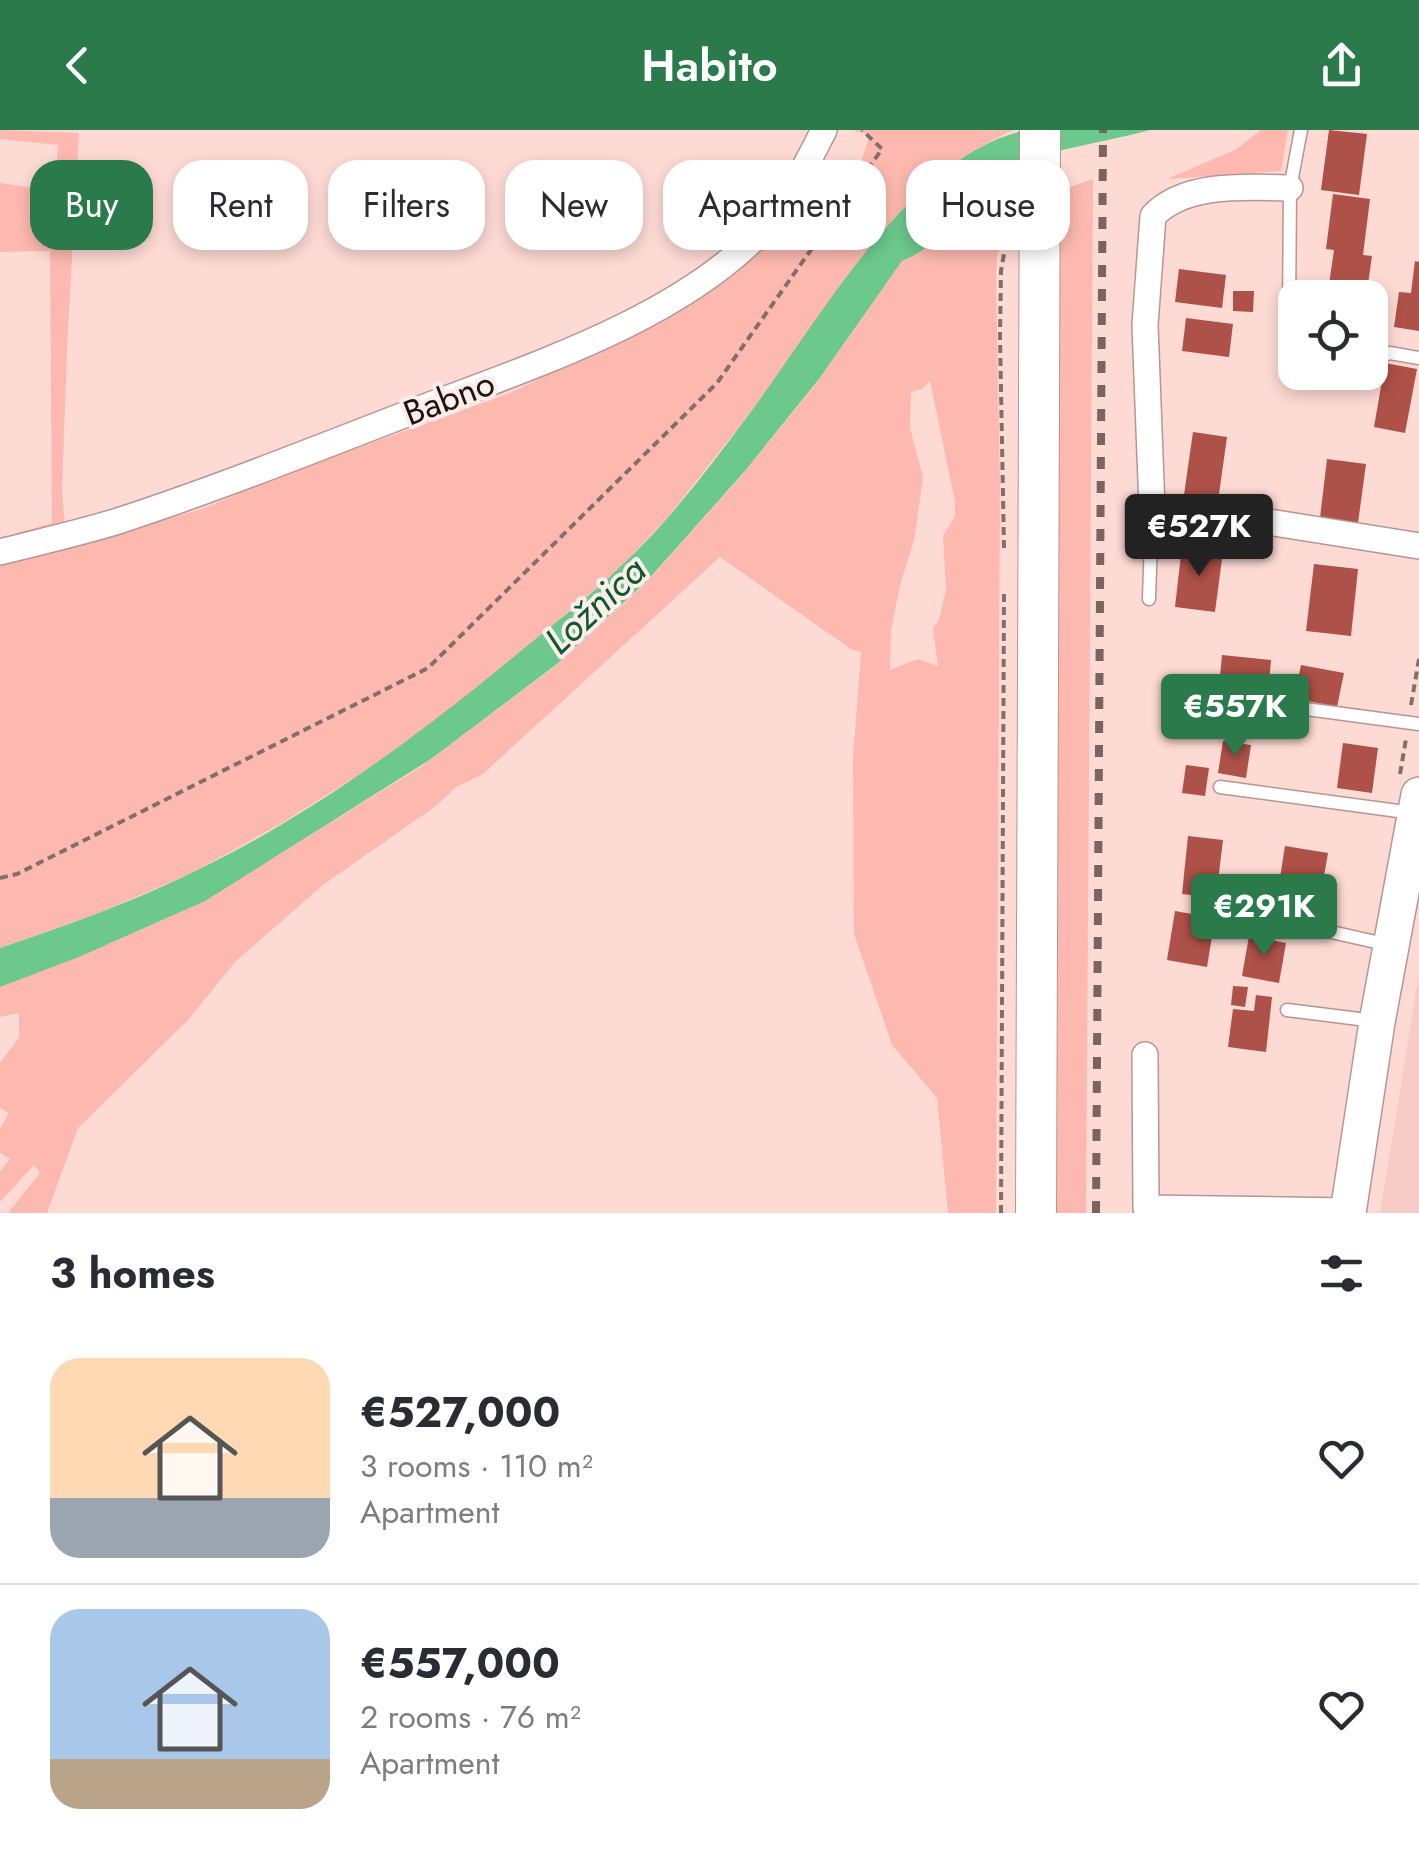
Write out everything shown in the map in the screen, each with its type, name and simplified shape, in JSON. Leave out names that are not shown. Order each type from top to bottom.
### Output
[{"type":"main road","points":[[1036,1213],[1040,130]]},
{"type":"street","name":"Babno","points":[[0,552],[116,521],[247,475],[569,352],[658,306],[719,266],[764,228],[797,182],[824,130]]},
{"type":"street","points":[[1290,188],[1186,194],[1165,204],[1153,216],[1146,325],[1152,508],[1262,520],[1419,546]]},
{"type":"street","points":[[1145,1055],[1146,1211],[1348,1212],[1417,804]]},
{"type":"lane","points":[[1289,280],[1290,188],[1301,130]]},
{"type":"lane","points":[[1388,354],[1419,358]]},
{"type":"lane","points":[[1149,598],[1152,508]]},
{"type":"lane","points":[[1231,699],[1419,724]]},
{"type":"lane","points":[[1220,787],[1417,804]]},
{"type":"lane","points":[[1229,909],[1391,946]]},
{"type":"lane","points":[[1287,1010],[1378,1022]]},
{"type":"path","points":[[0,878],[17,874],[428,668],[717,383],[882,149],[862,130]]},
{"type":"shaded area","points":[[0,130],[79,133],[78,160],[57,160],[58,145],[0,139]]},
{"type":"shaded area","points":[[852,130],[1013,130],[963,160],[906,160],[906,209],[886,232],[886,160],[862,160],[870,135]]},
{"type":"shaded area","points":[[1261,130],[1288,130],[1281,171],[1167,179],[1235,150]]},
{"type":"shaded area","points":[[1093,179],[1086,1213],[1051,1213],[1058,250],[1070,250],[1070,187]]},
{"type":"shaded area","points":[[0,183],[30,187],[30,250],[72,250],[62,491],[65,527],[0,545],[0,538],[52,523],[50,251],[0,252]]},
{"type":"shaded area","points":[[759,250],[870,250],[775,381],[668,517],[621,567],[475,691],[373,766],[192,873],[96,914],[0,948],[0,566],[202,509],[291,472],[510,393],[646,328],[712,288]]},
{"type":"shaded area","points":[[999,250],[996,1213],[948,1213],[937,1098],[892,1045],[854,934],[853,759],[861,652],[852,650],[720,557],[483,774],[455,788],[436,806],[323,885],[236,961],[188,1020],[78,1128],[47,1213],[8,1213],[40,1173],[34,1165],[0,1202],[0,1171],[10,1159],[0,1153],[0,1129],[9,1113],[0,1108],[0,1063],[19,1037],[19,1013],[0,1017],[0,987],[204,901],[422,766],[554,667],[643,586],[743,474],[815,385],[902,261],[919,251]],"holes":[[[930,381],[955,516],[943,536],[946,589],[933,629],[938,666],[918,659],[890,670],[891,631],[914,541],[923,477],[910,428],[911,392]]]},
{"type":"shaded area","points":[[1419,972],[1419,1213],[1380,1213]]},
{"type":"water","points":[[1026,130],[1150,130],[1024,160],[962,160],[983,146]]},
{"type":"water","name":"Ložnica","points":[[904,208],[906,250],[922,250],[902,261],[819,379],[745,471],[646,582],[557,664],[431,759],[205,901],[0,987],[0,948],[161,887],[274,829],[401,745],[572,610],[638,550],[687,495],[867,250],[886,250],[886,228]]},
{"type":"building","points":[[1329,130],[1367,134],[1359,195],[1321,190]]},
{"type":"building","points":[[1333,194],[1370,199],[1363,255],[1372,256],[1369,280],[1330,280],[1334,250],[1326,249]]},
{"type":"building","points":[[1415,261],[1419,262],[1419,331],[1394,327],[1399,292],[1411,293]]},
{"type":"building","points":[[1179,269],[1226,275],[1222,308],[1175,302]]},
{"type":"building","points":[[1233,291],[1254,291],[1253,312],[1233,311]]},
{"type":"building","points":[[1186,318],[1233,324],[1229,357],[1182,351]]},
{"type":"building","points":[[1388,364],[1417,369],[1405,433],[1374,427],[1380,390],[1388,390]]},
{"type":"building","points":[[1193,432],[1227,437],[1218,501],[1184,495]]},
{"type":"building","points":[[1327,459],[1366,464],[1358,523],[1320,518]]},
{"type":"building","points":[[1182,546],[1223,551],[1215,612],[1175,607]]},
{"type":"building","points":[[1314,564],[1358,569],[1351,636],[1306,631]]},
{"type":"building","points":[[1222,655],[1271,660],[1268,693],[1219,687]]},
{"type":"building","points":[[1301,665],[1344,673],[1337,707],[1294,698]]},
{"type":"building","points":[[1223,741],[1251,745],[1246,778],[1218,773]]},
{"type":"building","points":[[1343,743],[1378,748],[1372,793],[1337,788]]},
{"type":"building","points":[[1186,765],[1209,768],[1205,796],[1182,793]]},
{"type":"building","points":[[1188,836],[1223,840],[1216,898],[1182,894]]},
{"type":"building","points":[[1285,846],[1328,853],[1318,910],[1276,903]]},
{"type":"building","points":[[1175,911],[1215,918],[1207,967],[1167,960]]},
{"type":"building","points":[[1249,936],[1286,943],[1279,983],[1242,976]]},
{"type":"building","points":[[1233,986],[1248,987],[1245,1007],[1231,1005]]},
{"type":"building","points":[[1256,995],[1272,997],[1266,1052],[1228,1047],[1233,1009],[1254,1011]]},
{"type":"railway","points":[[1096,1213],[1103,130]]}]
